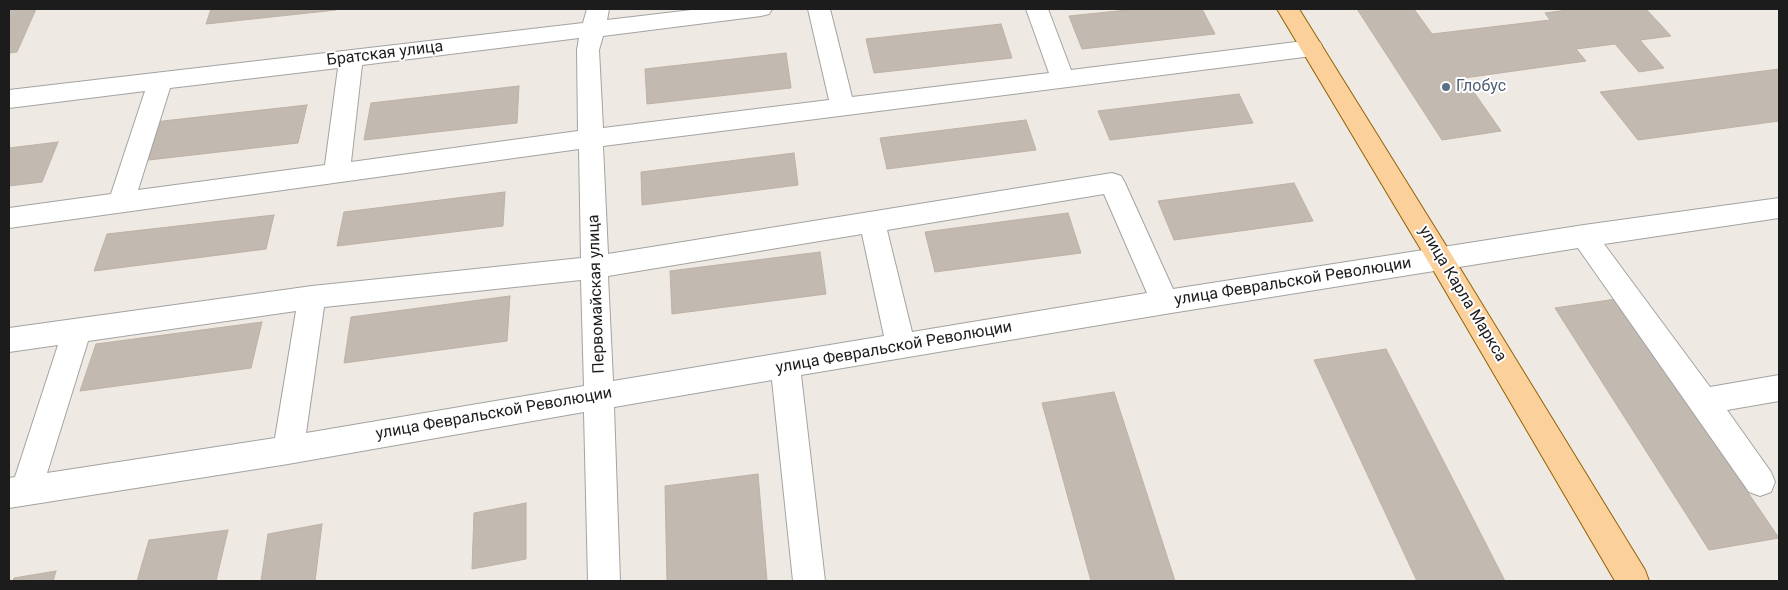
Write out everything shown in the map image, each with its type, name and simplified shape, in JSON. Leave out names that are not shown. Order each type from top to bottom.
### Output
[{"type":"main road","name":"улица Карла Маркса","points":[[1288,9],[1442,260],[1634,581]]},
{"type":"street","name":"Братская улица","points":[[9,98],[352,58],[596,19],[761,9]]},
{"type":"street","points":[[819,9],[843,107]]},
{"type":"street","points":[[1037,9],[1063,79]]},
{"type":"street","name":"Первомайская улица","points":[[596,19],[588,50],[600,396],[604,581]]},
{"type":"street","points":[[9,218],[591,139],[1312,48]]},
{"type":"street","points":[[337,173],[352,58]]},
{"type":"street","points":[[121,203],[160,81]]},
{"type":"street","points":[[9,340],[312,297],[596,267],[1112,183],[1165,302]]},
{"type":"street","name":"улица Февральской Революции","points":[[17,492],[288,450],[1165,302],[1442,260],[1584,236],[1779,208]]},
{"type":"street","points":[[872,222],[901,347]]},
{"type":"street","points":[[1584,236],[1760,482]]},
{"type":"street","points":[[288,450],[312,297]]},
{"type":"street","points":[[17,492],[77,331]]},
{"type":"street","points":[[785,366],[809,581]]},
{"type":"street","points":[[1703,401],[1779,388]]},
{"type":"building","points":[[9,9],[36,9],[17,52],[9,53]]},
{"type":"building","points":[[211,9],[336,9],[336,10],[206,24]]},
{"type":"building","points":[[1137,9],[1202,9],[1215,34],[1082,49],[1069,16]]},
{"type":"building","points":[[1357,9],[1414,9],[1432,34],[1550,20],[1545,13],[1575,9],[1646,9],[1671,36],[1640,40],[1664,68],[1639,72],[1615,44],[1576,49],[1586,61],[1464,78],[1501,131],[1442,140]]},
{"type":"building","points":[[1001,24],[1012,58],[874,73],[866,39]]},
{"type":"building","points":[[786,53],[791,88],[647,104],[645,69]]},
{"type":"building","points":[[1779,69],[1779,121],[1638,140],[1600,92]]},
{"type":"building","points":[[519,86],[517,123],[364,140],[371,103]]},
{"type":"building","points":[[1239,94],[1253,123],[1110,140],[1098,111]]},
{"type":"building","points":[[307,105],[298,143],[140,161],[154,122]]},
{"type":"building","points":[[1026,120],[1036,150],[887,169],[880,138]]},
{"type":"building","points":[[58,142],[42,182],[9,186],[9,148]]},
{"type":"building","points":[[794,153],[798,185],[642,205],[641,172]]},
{"type":"building","points":[[1294,183],[1313,221],[1174,240],[1158,201]]},
{"type":"building","points":[[505,192],[503,226],[337,246],[344,212]]},
{"type":"building","points":[[1068,213],[1081,253],[935,272],[925,232]]},
{"type":"building","points":[[274,215],[266,249],[94,271],[107,234]]},
{"type":"building","points":[[820,252],[826,294],[672,314],[670,271]]},
{"type":"building","points":[[510,296],[507,341],[344,363],[351,317]]},
{"type":"building","points":[[1616,299],[1779,538],[1709,550],[1555,308]]},
{"type":"building","points":[[262,322],[251,368],[80,391],[96,344]]},
{"type":"building","points":[[1386,349],[1505,581],[1417,581],[1314,360]]},
{"type":"building","points":[[1114,392],[1175,581],[1091,581],[1042,403]]},
{"type":"building","points":[[758,474],[767,581],[667,581],[665,486]]},
{"type":"building","points":[[526,503],[526,559],[472,569],[474,513]]},
{"type":"building","points":[[322,524],[315,581],[261,581],[268,534]]},
{"type":"building","points":[[228,530],[216,581],[137,581],[149,540]]},
{"type":"building","points":[[56,571],[53,581],[13,581],[14,578]]},
{"type":"place","name":"Глобус","points":[[1446,87]]}]
